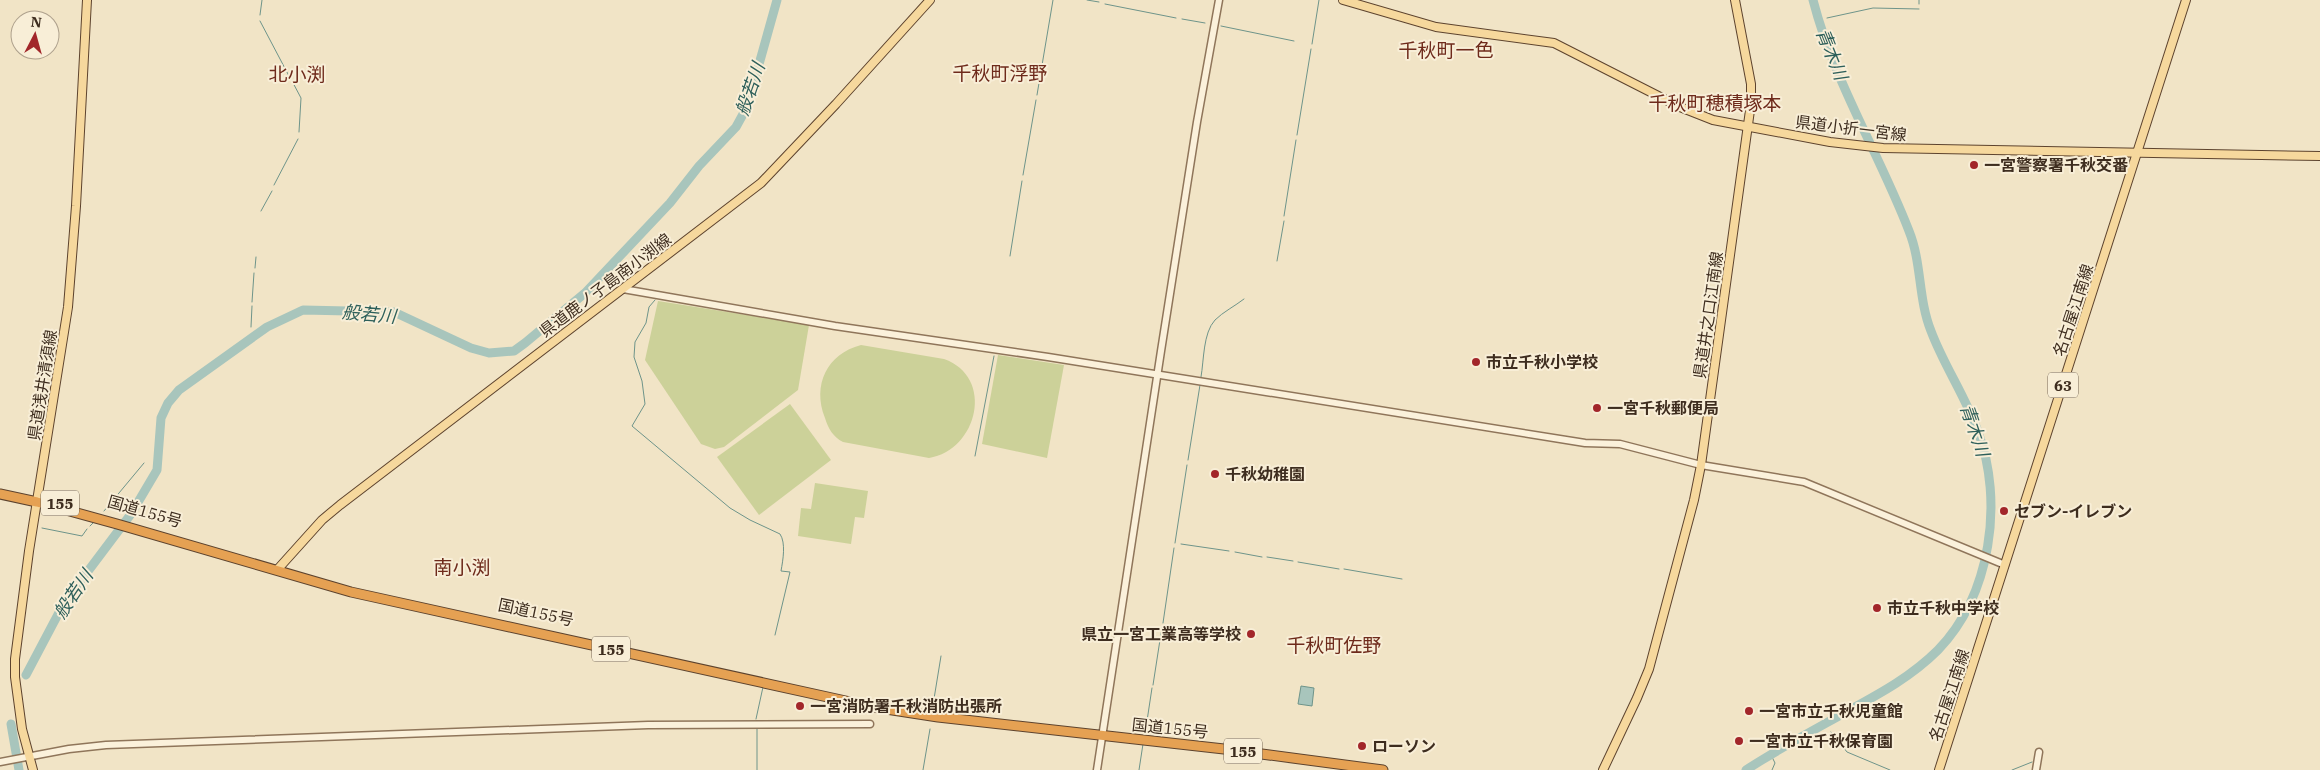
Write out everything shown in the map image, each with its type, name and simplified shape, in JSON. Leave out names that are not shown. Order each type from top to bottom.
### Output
[{"type":"highway","name":"国道155号","points":[[0,489],[278,568],[359,594],[873,707],[938,717],[1215,748],[1382,770]]},
{"type":"highway","name":"国道155号","points":[[0,494],[38,499]]},
{"type":"main road","name":"県道浅井清須線","points":[[33,770],[25,757],[15,659],[72,271],[87,0]]},
{"type":"main road","name":"県道鹿ノ子島南小渕線","points":[[278,568],[322,520],[760,183],[836,104],[930,0]]},
{"type":"main road","name":"県道小折一宮線","points":[[1343,0],[1436,27],[1554,43],[1704,117],[1749,127],[1862,146],[1878,148],[2138,154],[2320,156]]},
{"type":"main road","name":"県道井之口江南線","points":[[1603,770],[1637,698],[1648,669],[1694,500],[1701,465],[1749,127],[1751,89],[1735,0]]},
{"type":"main road","name":"名古屋江南線","points":[[1939,770],[2186,0]]},
{"type":"street","points":[[1097,770],[1196,131],[1219,0]]},
{"type":"street","points":[[623,289],[835,326],[1158,374],[1585,443],[1620,444],[1701,465],[1804,482],[2005,565]]},
{"type":"street","points":[[0,762],[106,745],[648,725],[870,724]]},
{"type":"street","points":[[2036,770],[2039,752]]},
{"type":"green space","points":[[658,301],[809,325],[798,390],[724,447],[715,449],[701,444],[645,360]]},
{"type":"green space","points":[[861,345],[944,359],[960,368],[970,381],[975,396],[974,412],[969,428],[959,442],[946,452],[929,458],[843,442],[836,438],[831,432],[821,406],[820,394],[822,383],[825,372],[831,363],[849,349]]},
{"type":"green space","points":[[998,355],[1064,365],[1047,458],[982,444]]},
{"type":"green space","points":[[790,404],[831,460],[759,515],[717,457]]},
{"type":"green space","points":[[815,483],[868,491],[864,518],[855,517],[851,544],[798,536],[801,508],[811,509]]},
{"type":"water","points":[[1301,686],[1314,688],[1312,706],[1298,704]]},
{"type":"waterway","points":[[260,15],[262,0]]},
{"type":"waterway","name":"般若川","points":[[26,675],[64,603],[131,514],[157,470],[161,418],[168,403],[179,390],[267,327],[303,310],[394,312],[471,348],[489,353],[514,351],[585,293],[670,203],[699,166],[736,127],[747,107],[777,0]]},
{"type":"waterway","points":[[1037,95],[1053,0]]},
{"type":"waterway","points":[[1087,0],[1099,2]]},
{"type":"waterway","points":[[1312,44],[1319,0]]},
{"type":"waterway","name":"青木川","points":[[1746,770],[1783,747],[1870,699],[1917,669],[1938,650],[1956,628],[1970,602],[1981,575],[1988,546],[1991,517],[1990,487],[1986,459],[1973,419],[1931,331],[1909,231],[1845,89],[1822,30],[1813,0]]},
{"type":"waterway","points":[[1105,4],[1176,18]]},
{"type":"waterway","points":[[1827,18],[1873,8],[1919,9]]},
{"type":"waterway","points":[[1182,19],[1205,23]]},
{"type":"waterway","points":[[260,21],[289,76]]},
{"type":"waterway","points":[[1221,26],[1294,41]]},
{"type":"waterway","points":[[1297,135],[1311,49]]},
{"type":"waterway","points":[[292,81],[301,98],[299,132]]},
{"type":"waterway","points":[[1023,175],[1036,100]]},
{"type":"waterway","points":[[274,185],[298,139]]},
{"type":"waterway","points":[[1284,216],[1296,140]]},
{"type":"waterway","points":[[1010,256],[1022,181]]},
{"type":"waterway","points":[[261,211],[272,191]]},
{"type":"waterway","points":[[1277,261],[1284,221]]},
{"type":"waterway","points":[[255,268],[256,257]]},
{"type":"waterway","points":[[252,302],[254,273]]},
{"type":"waterway","points":[[1201,377],[1206,339],[1211,325],[1218,317],[1244,299]]},
{"type":"waterway","points":[[655,300],[649,307],[646,323],[635,342],[634,357],[642,381],[645,404],[632,426],[730,508],[780,534],[783,547],[781,571],[790,572],[775,635]]},
{"type":"waterway","points":[[251,327],[252,306]]},
{"type":"waterway","points":[[975,456],[994,356]]},
{"type":"waterway","points":[[1188,460],[1200,385]]},
{"type":"waterway","points":[[104,511],[144,463]]},
{"type":"waterway","points":[[1175,543],[1187,465]]},
{"type":"waterway","points":[[90,526],[94,522]]},
{"type":"waterway","points":[[42,528],[82,536],[87,529]]},
{"type":"waterway","points":[[1181,544],[1229,551]]},
{"type":"waterway","points":[[1163,623],[1174,548]]},
{"type":"waterway","points":[[1235,552],[1262,557]]},
{"type":"waterway","points":[[1267,557],[1293,561]]},
{"type":"waterway","points":[[1298,562],[1339,569]]},
{"type":"waterway","points":[[1344,569],[1402,579]]},
{"type":"waterway","points":[[1153,685],[1162,627]]},
{"type":"waterway","points":[[933,705],[941,656]]},
{"type":"waterway","points":[[756,719],[763,687]]},
{"type":"waterway","points":[[1145,734],[1152,688]]},
{"type":"waterway","name":"般若川","points":[[11,724],[19,770]]},
{"type":"waterway","points":[[757,729],[757,770]]},
{"type":"waterway","points":[[923,770],[930,729]]},
{"type":"waterway","points":[[1831,732],[1847,752],[1890,770]]},
{"type":"waterway","points":[[1139,770],[1143,744]]},
{"type":"waterway","points":[[1771,755],[1775,763],[1772,770]]},
{"type":"waterway","points":[[2012,770],[2032,762]]},
{"type":"place","name":"一宮警察署千秋交番","points":[[1974,165]]},
{"type":"place","name":"市立千秋小学校","points":[[1476,362]]},
{"type":"place","name":"一宮千秋郵便局","points":[[1597,408]]},
{"type":"place","name":"千秋幼稚園","points":[[1215,474]]},
{"type":"place","name":"セブン-イレブン","points":[[2004,511]]},
{"type":"place","name":"市立千秋中学校","points":[[1877,608]]},
{"type":"place","name":"県立一宮工業高等学校","points":[[1251,634]]},
{"type":"place","name":"一宮消防署千秋消防出張所","points":[[800,706]]},
{"type":"place","name":"一宮市立千秋児童館","points":[[1749,711]]},
{"type":"place","name":"一宮市立千秋保育園","points":[[1739,741]]},
{"type":"place","name":"ローソン","points":[[1362,746]]},
{"type":"district","name":"千秋町一色","points":[[1446,50]]},
{"type":"district","name":"千秋町浮野","points":[[1000,73]]},
{"type":"district","name":"北小渕","points":[[297,74]]},
{"type":"district","name":"千秋町穂積塚本","points":[[1715,103]]},
{"type":"district","name":"南小渕","points":[[462,567]]},
{"type":"district","name":"千秋町佐野","points":[[1334,645]]}]
